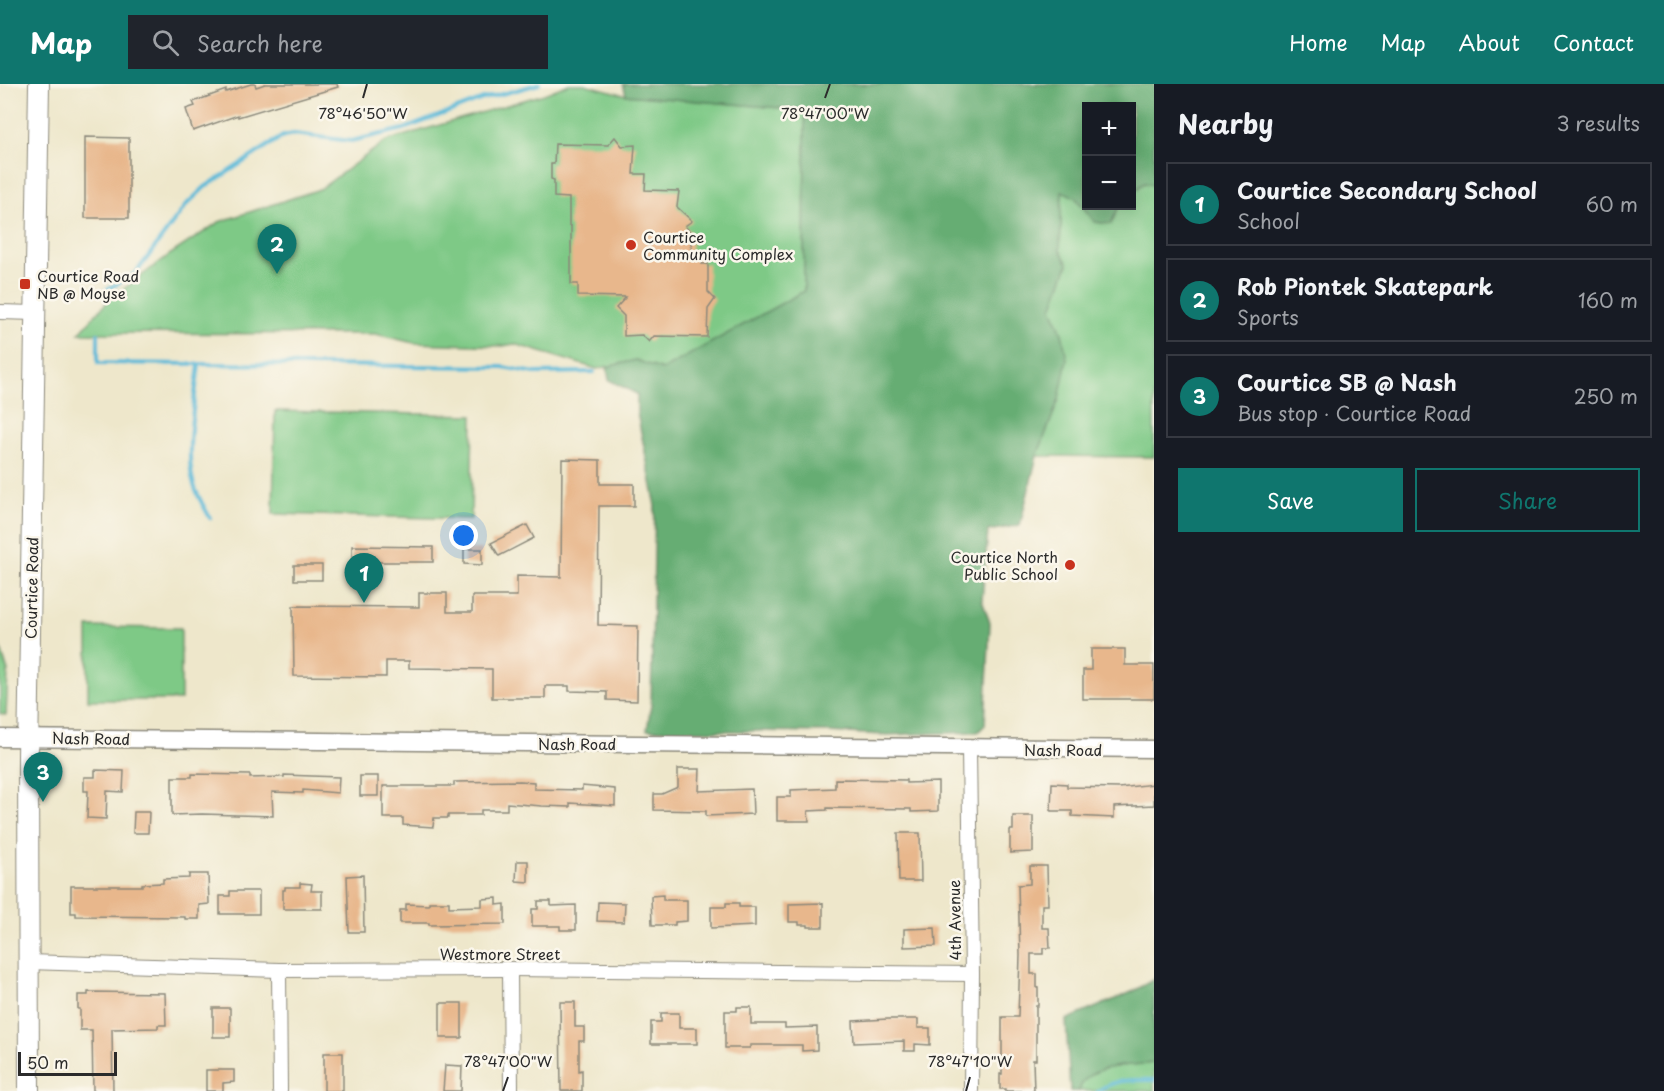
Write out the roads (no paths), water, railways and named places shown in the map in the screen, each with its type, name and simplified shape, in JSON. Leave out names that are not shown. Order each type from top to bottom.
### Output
[{"type":"main road","name":"Courtice Road","points":[[29,1091],[29,738],[39,84]]},
{"type":"street","points":[[0,312],[35,313]]},
{"type":"street","name":"Nash Road","points":[[0,738],[1154,749]]},
{"type":"street","name":"4th Avenue","points":[[969,748],[971,1091]]},
{"type":"street","name":"Westmore Street","points":[[28,962],[279,970],[510,969],[972,974]]},
{"type":"street","points":[[510,969],[511,1091]]},
{"type":"street","points":[[279,970],[280,1091]]},
{"type":"waterway","points":[[105,291],[136,273],[186,205],[205,187],[283,136],[294,134],[351,141],[404,129],[483,99],[539,84]]},
{"type":"waterway","points":[[98,334],[98,363],[503,367],[535,373],[594,372]]},
{"type":"waterway","points":[[199,365],[191,426],[191,472],[195,489],[210,518]]},
{"type":"waterway","points":[[1098,1091],[1118,1082],[1154,1080]]},
{"type":"place","name":"Courtice Community Complex","points":[[631,245]]},
{"type":"place","name":"Rob Piontek Skatepark","points":[[277,274]]},
{"type":"place","name":"Courtice Road NB @ Moyse","points":[[25,284]]},
{"type":"place","name":"Courtice North Public School","points":[[1070,565]]},
{"type":"place","name":"Courtice Secondary School","points":[[364,603]]},
{"type":"place","name":"Courtice SB @ Nash","points":[[43,802]]}]
